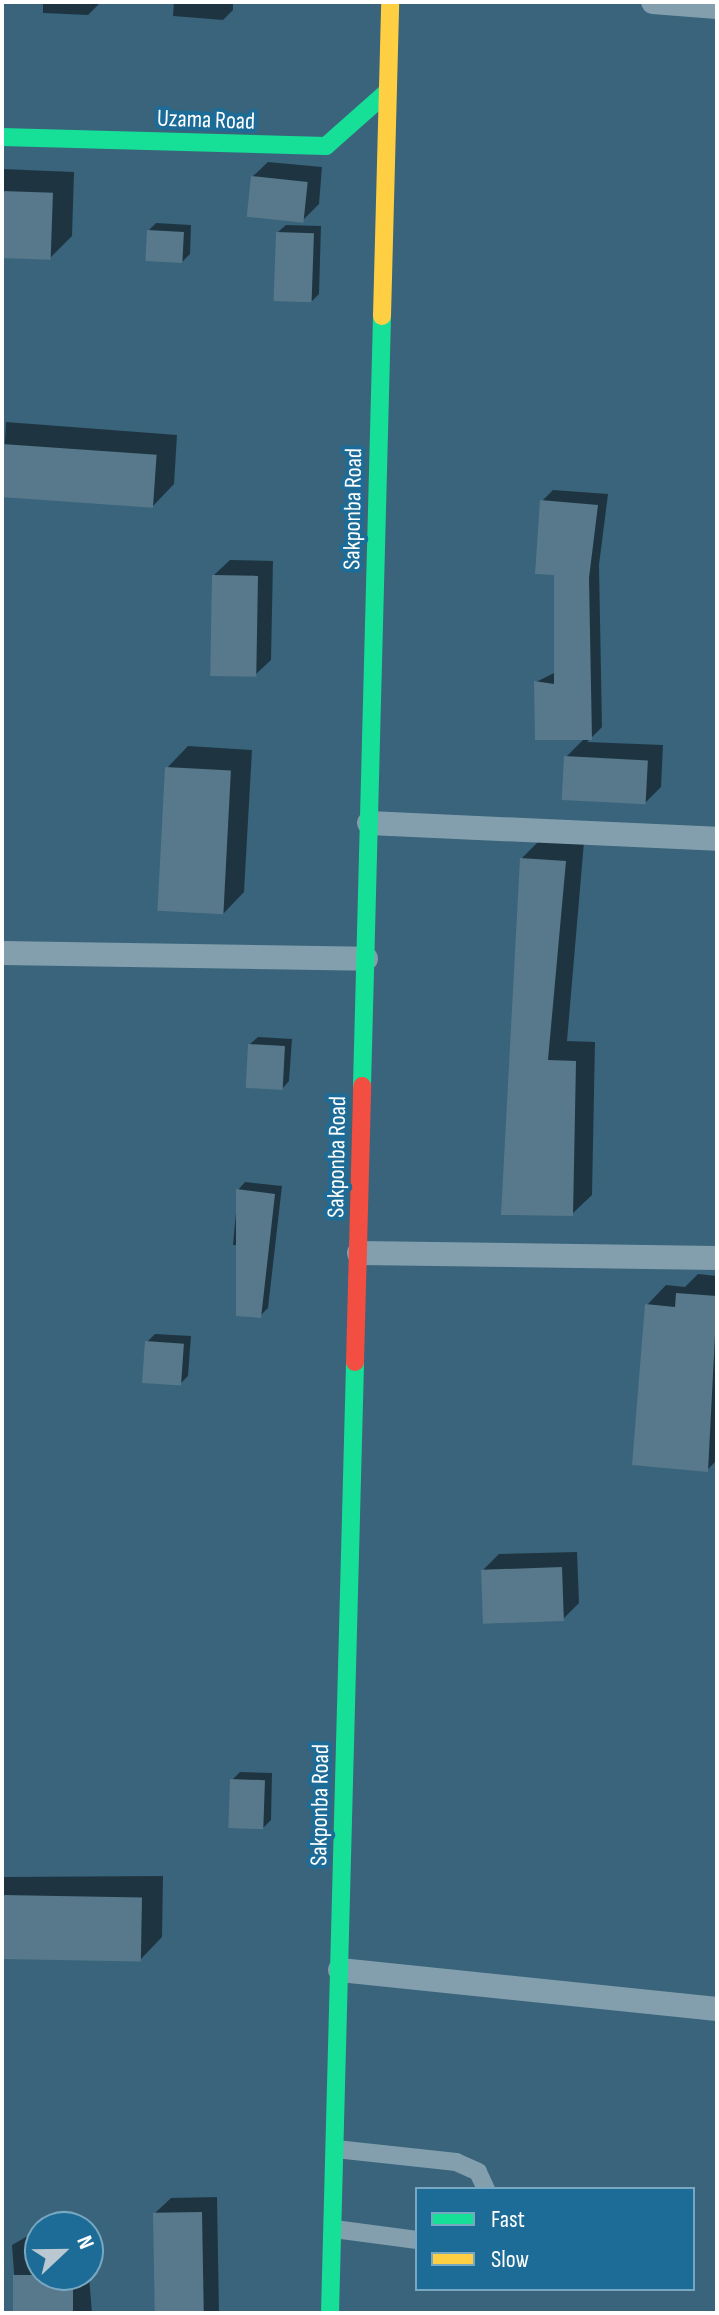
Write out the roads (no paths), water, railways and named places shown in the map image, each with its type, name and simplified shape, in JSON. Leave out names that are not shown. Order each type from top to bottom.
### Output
[{"type":"main road","name":"Sakponba Road","points":[[330,2313],[390,2]]},
{"type":"main road","name":"Uzama Road","points":[[2,137],[326,146],[348,134],[387,92]]},
{"type":"street","points":[[653,2],[717,7]]},
{"type":"street","points":[[369,823],[717,839]]},
{"type":"street","points":[[2,953],[366,959]]},
{"type":"street","points":[[359,1253],[717,1258]]},
{"type":"street","points":[[340,1970],[717,2009]]},
{"type":"lane","points":[[336,2149],[456,2162],[478,2172],[485,2187]]},
{"type":"lane","points":[[334,2229],[415,2240]]}]
